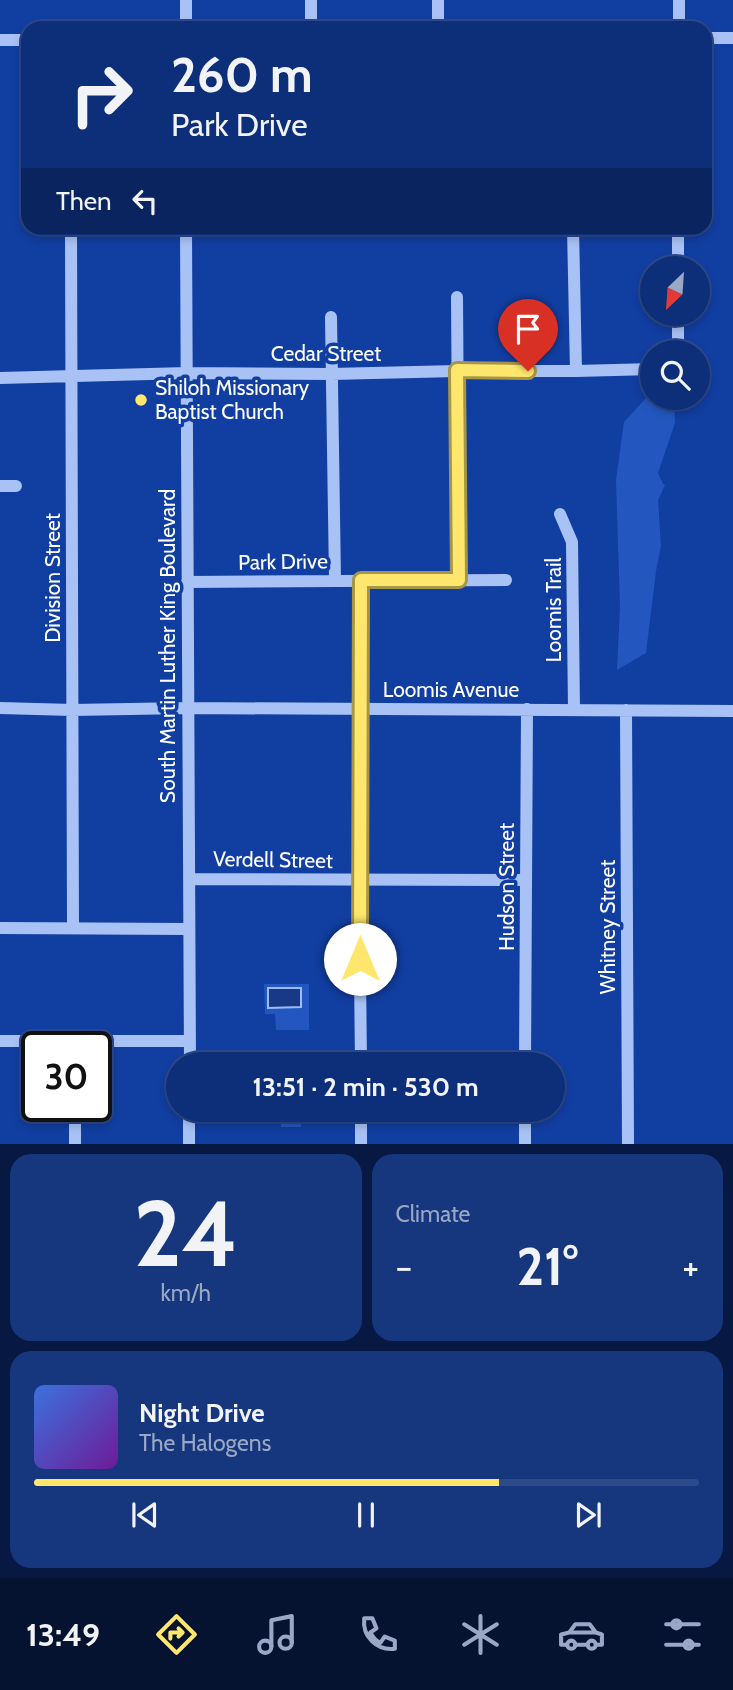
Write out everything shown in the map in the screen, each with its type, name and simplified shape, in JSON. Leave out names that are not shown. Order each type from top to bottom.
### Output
[{"type":"street","points":[[186,0],[186,21]]},
{"type":"street","points":[[311,0],[311,21]]},
{"type":"street","points":[[438,21],[439,0]]},
{"type":"street","points":[[679,0],[679,21]]},
{"type":"street","points":[[712,38],[733,38]]},
{"type":"street","points":[[0,40],[21,40]]},
{"type":"street","name":"Division Street","points":[[71,235],[72,928]]},
{"type":"street","name":"South Martin Luther King Boulevard","points":[[186,235],[190,1052]]},
{"type":"street","points":[[573,235],[576,371]]},
{"type":"street","points":[[678,235],[678,256]]},
{"type":"street","points":[[457,297],[459,580]]},
{"type":"street","points":[[331,317],[335,580]]},
{"type":"street","name":"Cedar Street","points":[[0,378],[187,373],[331,374],[640,369]]},
{"type":"street","points":[[0,486],[16,486]]},
{"type":"street","name":"Loomis Trail","points":[[560,514],[572,542],[574,710]]},
{"type":"street","points":[[361,580],[361,1052]]},
{"type":"street","name":"Park Drive","points":[[187,582],[506,580]]},
{"type":"street","name":"Loomis Avenue","points":[[0,708],[733,710]]},
{"type":"street","name":"Hudson Street","points":[[525,1052],[527,709]]},
{"type":"street","name":"Whitney Street","points":[[626,710],[628,1144]]},
{"type":"street","name":"Verdell Street","points":[[189,878],[526,880]]},
{"type":"street","points":[[0,928],[189,929]]},
{"type":"street","points":[[0,1041],[21,1042]]},
{"type":"street","points":[[112,1043],[190,1041]]},
{"type":"street","points":[[75,1122],[75,1144]]},
{"type":"street","points":[[189,1122],[189,1144]]},
{"type":"street","points":[[361,1122],[361,1144]]},
{"type":"street","points":[[525,1122],[525,1144]]},
{"type":"shaded area","points":[[640,405],[640,410],[674,410],[675,423],[658,473],[665,485],[658,500],[661,546],[646,653],[617,670],[620,607],[616,480],[624,422]]},
{"type":"shaded area","points":[[264,984],[309,984],[309,1030],[276,1030],[275,1014],[265,1014]]},
{"type":"shaded area","points":[[268,988],[301,988],[301,1007],[268,1008]]},
{"type":"shaded area","points":[[281,1122],[301,1122],[301,1127],[281,1127]]},
{"type":"place","name":"Shiloh Missionary Baptist Church","points":[[141,400]]},
{"type":"route","points":[[360,959],[361,580],[459,580],[457,370],[528,371]]}]
